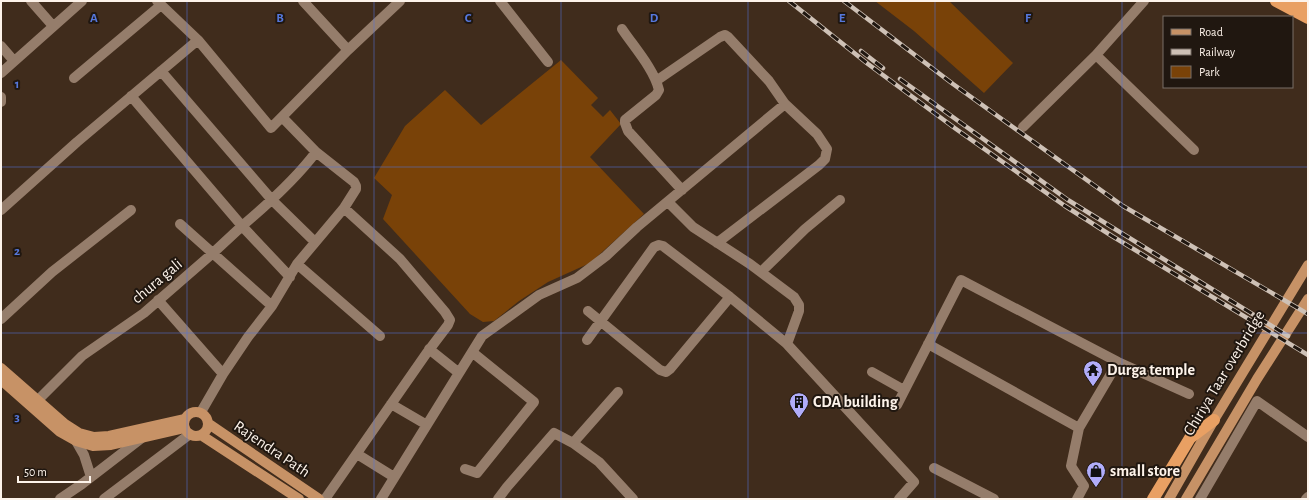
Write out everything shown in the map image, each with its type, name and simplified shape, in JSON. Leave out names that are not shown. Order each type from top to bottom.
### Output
[{"type":"highway","points":[[1276,1],[1308,7]]},
{"type":"highway","points":[[1294,5],[1308,18]]},
{"type":"highway","points":[[1153,499],[1190,438],[1214,420]]},
{"type":"main road","points":[[1294,5],[1308,24]]},
{"type":"main road","name":"Chiriya Taar overbridge","points":[[1169,499],[1214,420],[1308,265]]},
{"type":"main road","name":"Chiriya Taar overbridge","points":[[1186,499],[1257,379],[1308,300]]},
{"type":"main road","name":"Rajendra Path","points":[[1,368],[37,401],[65,424],[80,433],[94,437],[143,433],[186,427],[196,436],[201,435],[299,499]]},
{"type":"main road","name":"Rajendra Path","points":[[1,380],[60,432],[76,441],[93,446],[111,445],[143,433]]},
{"type":"main road","name":"Rajendra Path","points":[[186,427],[187,415],[192,412],[201,412],[208,419],[209,424],[319,499]]},
{"type":"main road","name":"Rajendra Path","points":[[201,435],[208,428],[209,424]]},
{"type":"street","points":[[31,1],[53,26]]},
{"type":"street","points":[[1,73],[82,1]]},
{"type":"street","points":[[303,1],[348,50]]},
{"type":"street","points":[[74,78],[159,3],[198,40],[271,128],[348,50],[400,1]]},
{"type":"street","points":[[1023,127],[1096,55],[1144,1]]},
{"type":"street","points":[[504,3],[548,62]]},
{"type":"street","points":[[622,30],[644,61],[656,81],[659,90],[625,120],[625,124],[628,131],[682,190]]},
{"type":"street","points":[[656,81],[725,35],[769,81],[785,104],[817,134],[827,149],[825,159],[820,165],[717,243]]},
{"type":"street","points":[[1,210],[77,142],[198,40]]},
{"type":"street","points":[[1,46],[14,61]]},
{"type":"street","points":[[1096,55],[1194,150]]},
{"type":"street","points":[[161,72],[272,200],[315,242]]},
{"type":"street","points":[[131,96],[242,226],[290,277]]},
{"type":"street","points":[[1,97],[1,102]]},
{"type":"street","points":[[381,499],[482,336],[539,295],[577,278],[606,256],[637,227],[785,104]]},
{"type":"street","points":[[201,412],[223,374],[272,306],[297,264],[344,208],[355,191],[356,186],[354,182],[316,152],[282,117]]},
{"type":"street","name":"chura gali","points":[[37,401],[82,356],[144,313],[213,254],[272,200],[307,164],[316,152]]},
{"type":"street","points":[[761,272],[805,229],[840,200]]},
{"type":"street","points":[[668,202],[693,227],[761,272],[794,297],[799,305],[799,311],[787,344]]},
{"type":"street","points":[[326,499],[429,349],[448,325],[450,320],[400,259],[344,208]]},
{"type":"street","points":[[1,319],[52,272],[131,210]]},
{"type":"street","points":[[180,224],[272,306]]},
{"type":"street","points":[[587,340],[654,247],[659,245],[663,246],[730,297],[787,344],[914,482],[899,499]]},
{"type":"street","points":[[297,264],[380,336]]},
{"type":"street","points":[[897,405],[961,280],[1118,362],[1189,394]]},
{"type":"street","points":[[588,311],[601,320],[660,370],[666,372],[730,297]]},
{"type":"street","points":[[158,300],[223,374]]},
{"type":"street","points":[[928,344],[1079,428]]},
{"type":"street","points":[[429,349],[459,373]]},
{"type":"street","points":[[465,469],[477,473],[534,402],[472,352]]},
{"type":"street","points":[[1077,499],[1084,486],[1071,466],[1079,428],[1118,362]]},
{"type":"street","points":[[872,372],[904,390]]},
{"type":"street","points":[[573,443],[618,392]]},
{"type":"street","points":[[1200,499],[1257,401],[1308,437]]},
{"type":"street","points":[[391,404],[427,425]]},
{"type":"street","points":[[104,499],[186,427]]},
{"type":"street","points":[[60,499],[91,477],[143,433]]},
{"type":"street","points":[[498,499],[554,433],[573,443],[599,462],[633,499]]},
{"type":"street","points":[[76,441],[84,455],[91,477]]},
{"type":"street","points":[[357,454],[394,477]]},
{"type":"street","points":[[934,468],[994,499]]},
{"type":"green space","points":[[875,1],[949,1],[1013,63],[984,93],[914,31]]},
{"type":"green space","points":[[561,60],[598,98],[591,105],[603,117],[610,110],[621,124],[590,157],[644,214],[590,263],[548,282],[519,301],[494,321],[483,322],[470,314],[383,219],[392,195],[374,178],[405,126],[445,90],[481,125]]},
{"type":"railway","points":[[789,1],[868,64],[956,129],[1065,206],[1308,355]]},
{"type":"railway","points":[[844,1],[953,84],[1123,206],[1308,314]]},
{"type":"railway","points":[[861,51],[883,68]]},
{"type":"railway","points":[[900,79],[1068,200],[1288,336]]},
{"type":"place","name":"Durga temple","points":[[1093,387]]},
{"type":"place","name":"CDA building","points":[[799,419]]},
{"type":"place","name":"small store","points":[[1096,488]]}]
